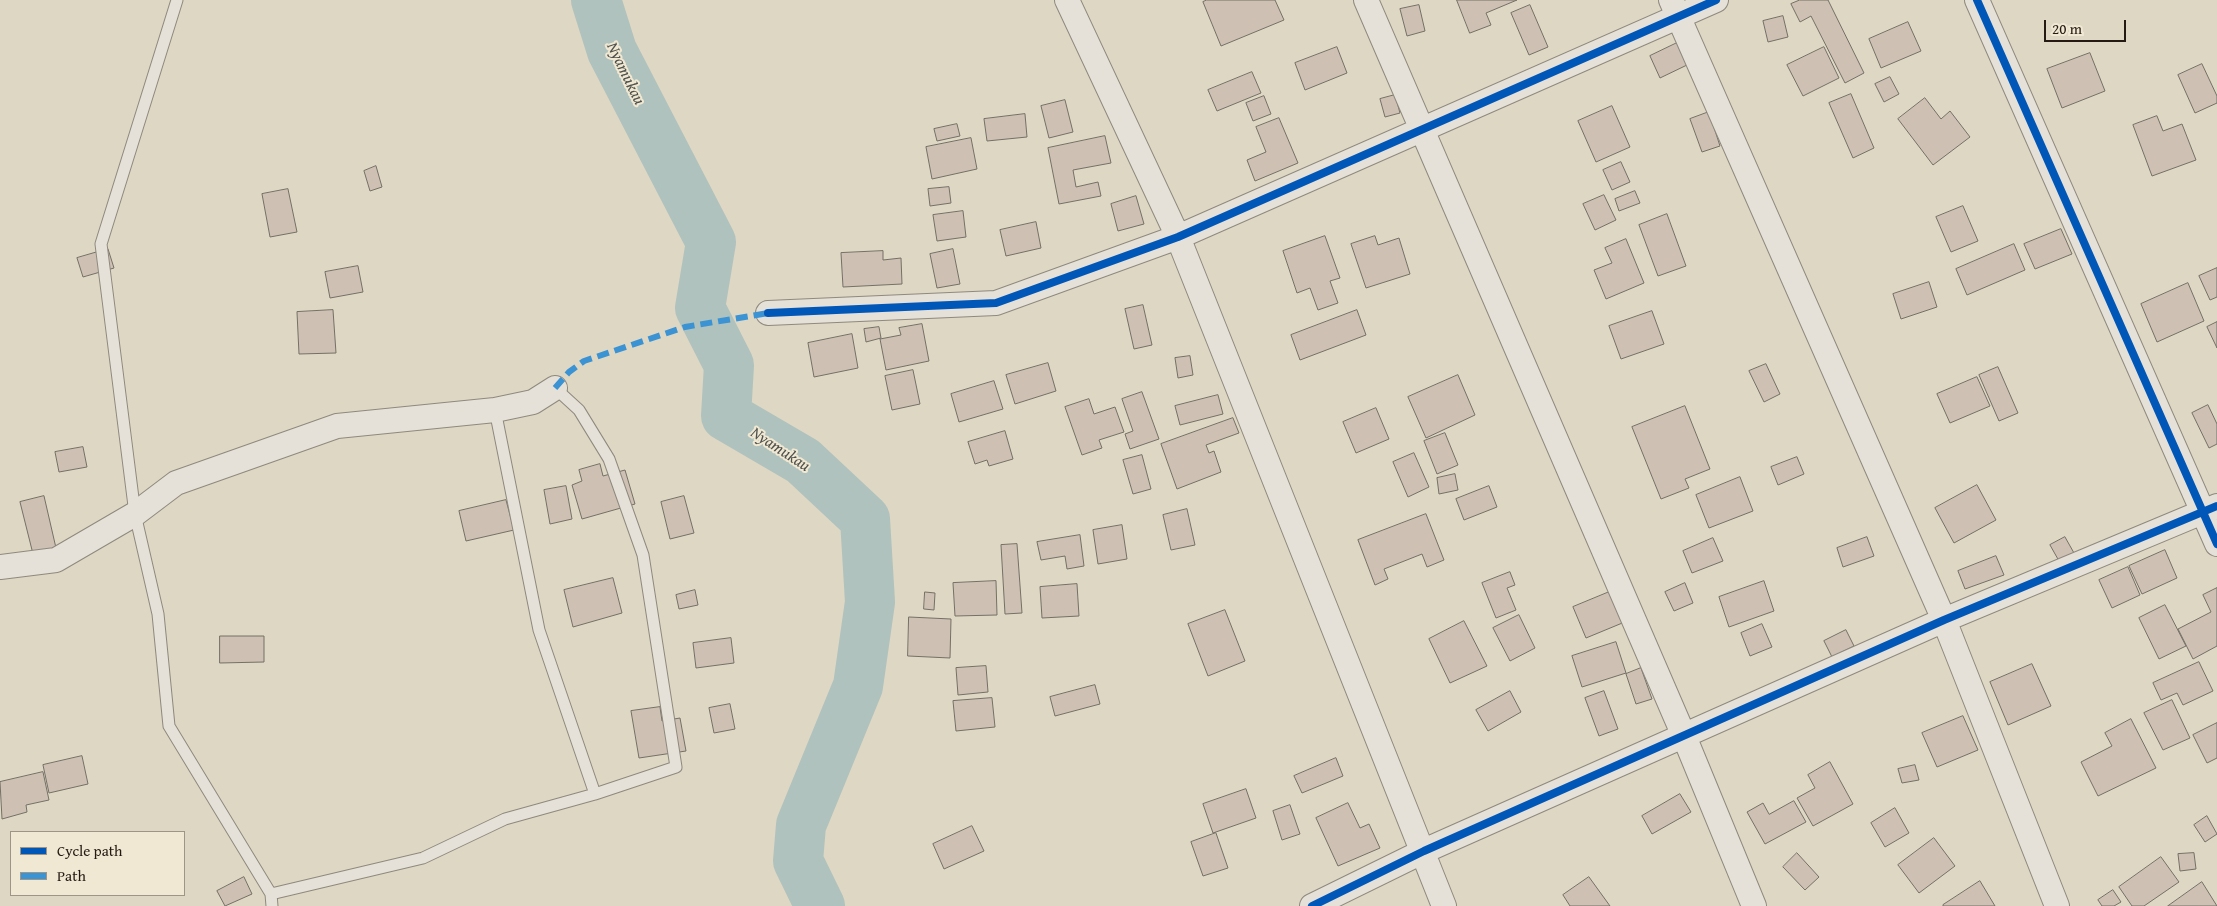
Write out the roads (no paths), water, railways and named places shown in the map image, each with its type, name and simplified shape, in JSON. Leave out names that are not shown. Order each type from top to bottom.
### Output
[{"type":"street","points":[[1067,0],[1178,237],[1424,851],[1444,906]]},
{"type":"street","points":[[1366,0],[1423,128],[1684,736],[1754,906]]},
{"type":"street","points":[[768,313],[996,303],[1178,237],[1423,128],[1674,8],[1716,0]]},
{"type":"street","points":[[1977,0],[2210,509],[2217,544]]},
{"type":"street","points":[[1674,8],[1944,620],[2057,906]]},
{"type":"street","points":[[0,567],[56,560],[135,514],[176,483],[337,426],[495,410],[532,402],[556,388]]},
{"type":"street","points":[[1312,906],[1424,851],[1944,620],[2210,509]]},
{"type":"lane","points":[[177,0],[100,244],[135,514],[158,614],[169,726],[271,900],[423,858],[505,818],[595,794],[676,767],[643,555],[609,459],[579,410],[556,388]]},
{"type":"lane","points":[[495,410],[539,630],[595,794]]},
{"type":"waterway","name":"Nyamukau","points":[[596,0],[612,51],[711,242],[700,308],[729,365],[726,416],[803,461],[865,519],[870,602],[858,686],[801,825],[798,861],[820,906]]}]
